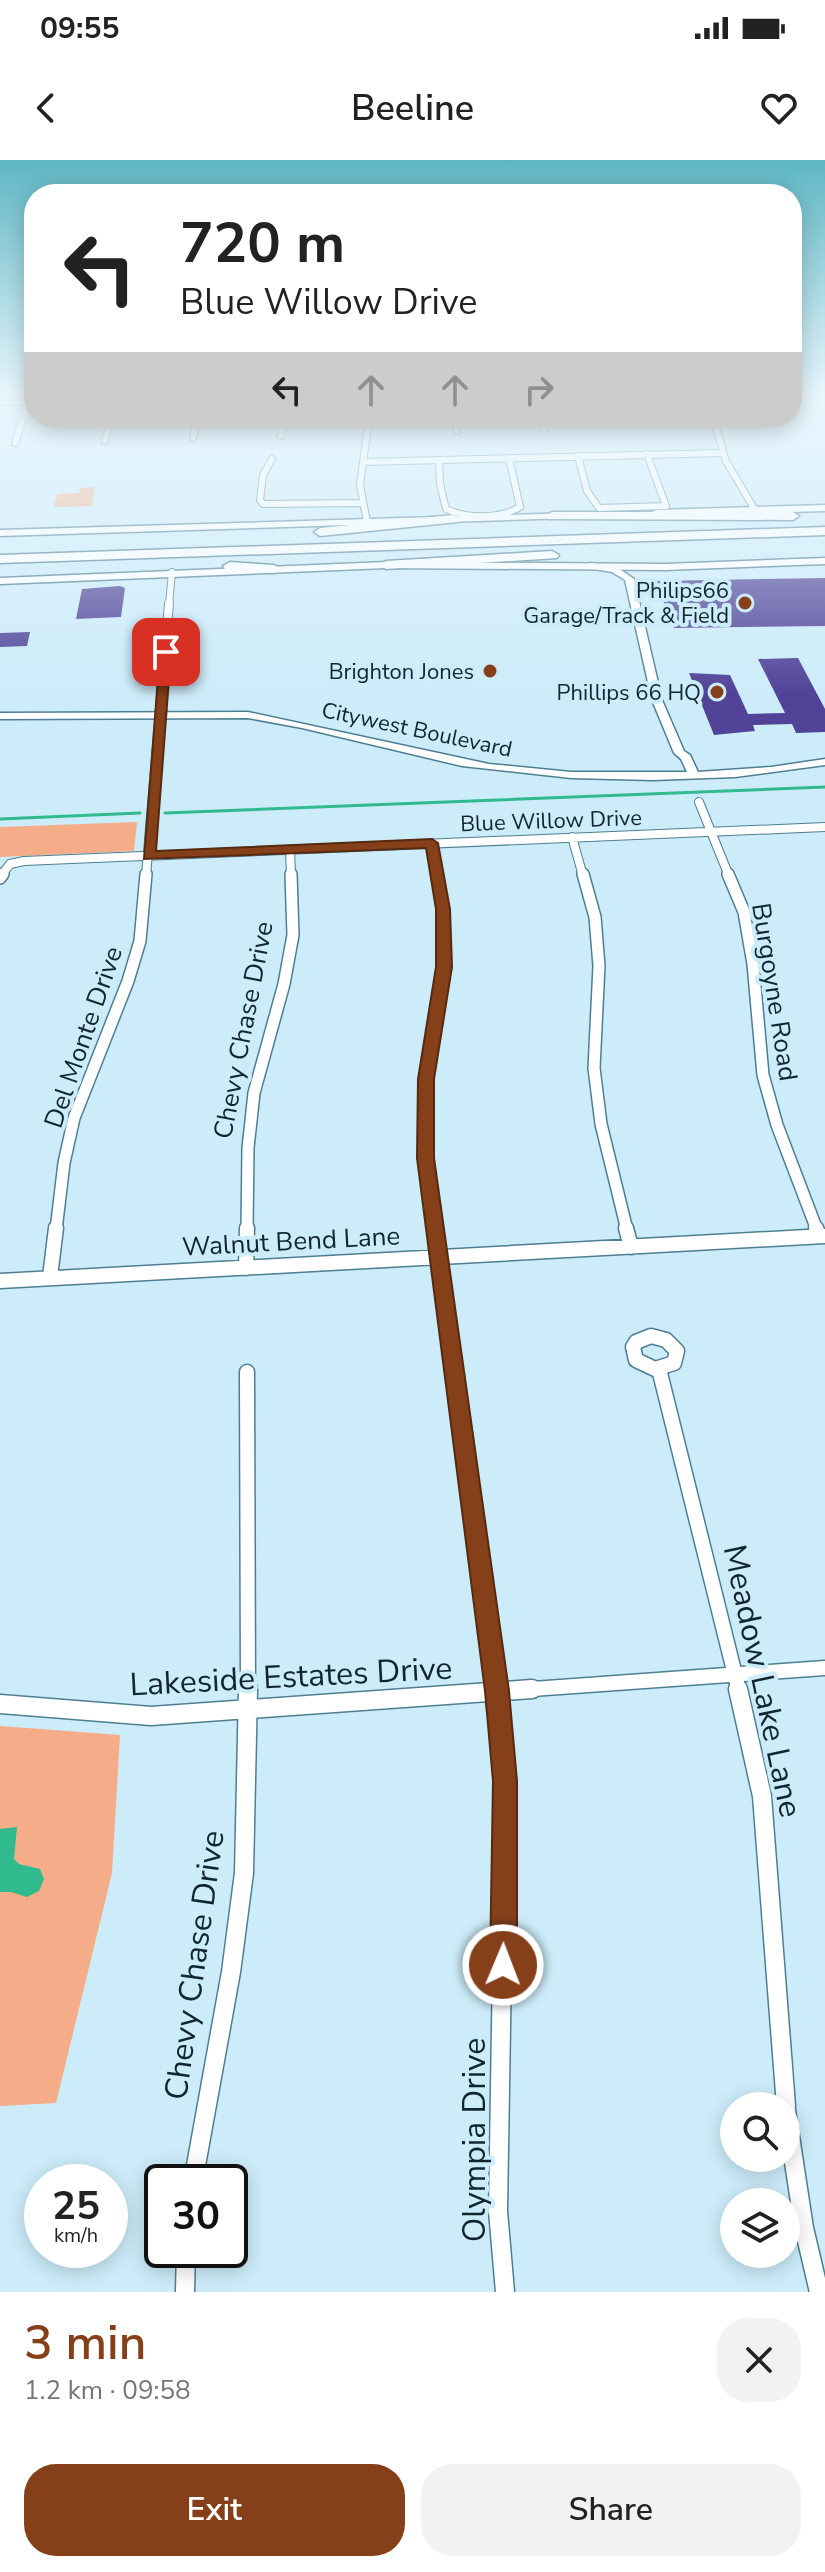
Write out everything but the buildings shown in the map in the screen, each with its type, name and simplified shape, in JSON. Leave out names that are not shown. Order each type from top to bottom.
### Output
[{"type":"highway","points":[[552,516],[825,516]]},
{"type":"highway","points":[[111,548],[453,519]]},
{"type":"highway","points":[[0,552],[825,524]]},
{"type":"highway","points":[[0,559],[825,534]]},
{"type":"highway","points":[[386,565],[825,534]]},
{"type":"highway","points":[[0,566],[255,565],[274,569]]},
{"type":"main road","points":[[0,533],[825,508]]},
{"type":"main road","points":[[0,581],[386,565],[647,567],[824,561]]},
{"type":"street","points":[[260,496],[263,504],[363,503]]},
{"type":"street","points":[[362,496],[367,522]]},
{"type":"street","points":[[443,496],[446,509],[462,515],[518,511],[518,496]]},
{"type":"street","points":[[591,496],[594,504],[610,510],[666,506],[663,496]]},
{"type":"street","points":[[747,496],[755,510]]},
{"type":"street","points":[[588,566],[615,570],[629,579]]},
{"type":"street","points":[[647,567],[632,572],[629,579],[657,700],[679,753],[686,757],[686,772]]},
{"type":"street","name":"Del Monte Drive","points":[[50,1277],[65,1157],[80,1098],[132,971],[140,941],[172,572]]},
{"type":"street","name":"Citywest Boulevard","points":[[0,713],[161,712],[281,720],[430,757],[507,770],[612,777],[686,772],[825,754]]},
{"type":"street","name":"Citywest Boulevard","points":[[686,772],[755,773],[825,762]]},
{"type":"street","name":"Burgoyne Road","points":[[699,802],[744,912],[753,964],[763,1075],[777,1125],[822,1236]]},
{"type":"street","name":"Blue Willow Drive","points":[[0,878],[10,864],[24,861],[825,827]]},
{"type":"street","points":[[572,837],[595,917],[599,966],[594,1068],[601,1124],[631,1247]]},
{"type":"street","name":"Olympia Drive","points":[[432,843],[443,909],[444,967],[426,1079],[425,1158],[497,1691],[505,1781],[498,2211],[505,2292]]},
{"type":"street","name":"Chevy Chase Drive","points":[[246,1268],[248,1148],[254,1093],[284,984],[293,935],[290,849]]},
{"type":"street","name":"Walnut Bend Lane","points":[[0,1281],[822,1236]]},
{"type":"street","name":"Meadow Lake Lane","points":[[659,1369],[762,1796],[785,2092]]},
{"type":"street","name":"Chevy Chase Drive","points":[[196,2164],[231,1972],[244,1873],[248,1710],[247,1372]]},
{"type":"street","name":"Lakeside Estates Drive","points":[[0,1704],[151,1716],[825,1668]]},
{"type":"street","name":"Meadow Lake Lane","points":[[796,2172],[804,2228],[819,2292]]},
{"type":"street","points":[[185,2292],[186,2268]]},
{"type":"shaded area","points":[[56,496],[94,496],[92,506],[54,507]]},
{"type":"shaded area","points":[[137,822],[134,851],[0,857],[0,827]]},
{"type":"shaded area","points":[[0,1726],[120,1735],[112,1873],[56,2103],[0,2106]]},
{"type":"shaded area","points":[[17,1827],[14,1859],[19,1864],[40,1869],[44,1879],[39,1891],[27,1897],[0,1892],[0,1829]]},
{"type":"waterway","points":[[165,813],[825,787]]},
{"type":"waterway","points":[[0,819],[140,813]]},
{"type":"place","name":"Philips66 Garage/Track & Field","points":[[745,603]]},
{"type":"place","name":"Brighton Jones","points":[[490,671]]},
{"type":"place","name":"Phillips 66 HQ","points":[[717,692]]},
{"type":"route","points":[[166,652],[149,856],[432,843],[443,909],[444,967],[426,1079],[425,1158],[467,1448],[497,1691],[505,1781],[503,1965]]}]
